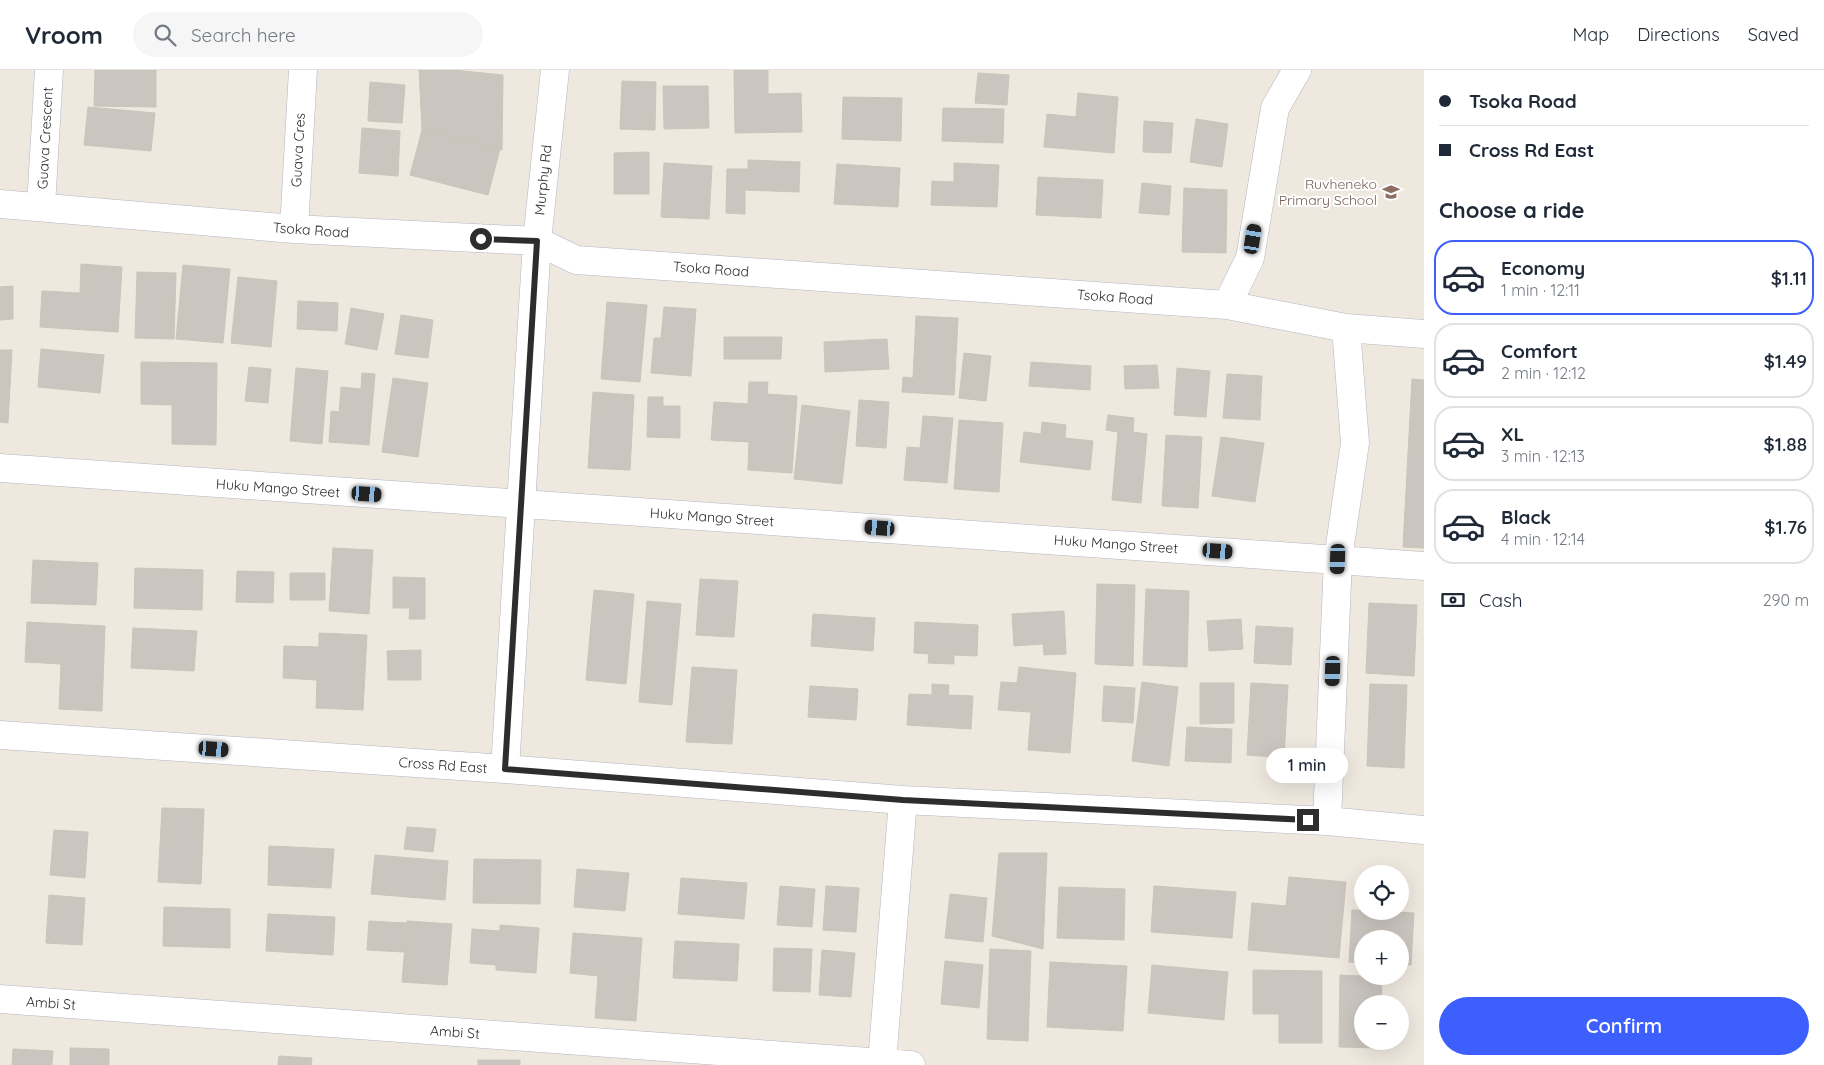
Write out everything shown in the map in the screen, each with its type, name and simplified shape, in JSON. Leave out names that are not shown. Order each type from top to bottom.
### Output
[{"type":"street","name":"Guava Crescent","points":[[41,206],[49,70]]},
{"type":"street","name":"Guava Cres","points":[[294,230],[303,70]]},
{"type":"street","name":"Murphy Rd","points":[[505,769],[537,241],[554,70]]},
{"type":"street","points":[[1228,305],[1250,258],[1275,108],[1297,70]]},
{"type":"street","name":"Tsoka Road","points":[[0,204],[41,206],[294,230],[537,241],[576,260],[1228,305],[1346,328],[1424,334]]},
{"type":"street","points":[[1327,821],[1338,559],[1355,443],[1346,328]]},
{"type":"street","name":"Huku Mango Street","points":[[0,468],[1424,566]]},
{"type":"street","name":"Cross Rd East","points":[[0,735],[505,769],[903,800],[1327,821],[1424,830]]},
{"type":"street","points":[[882,1063],[903,800]]},
{"type":"street","name":"Ambi St","points":[[0,999],[911,1065]]},
{"type":"building","points":[[95,70],[156,70],[156,107],[94,106]]},
{"type":"building","points":[[419,70],[454,70],[503,75],[502,150],[422,130]]},
{"type":"building","points":[[734,70],[768,70],[768,94],[801,93],[802,132],[735,133]]},
{"type":"building","points":[[978,73],[1009,75],[1007,105],[975,103]]},
{"type":"building","points":[[622,81],[656,82],[655,130],[620,129]]},
{"type":"building","points":[[370,82],[405,85],[402,123],[368,121]]},
{"type":"building","points":[[663,86],[708,86],[709,128],[664,129]]},
{"type":"building","points":[[1078,93],[1118,97],[1114,153],[1044,147],[1047,114],[1076,117]]},
{"type":"building","points":[[843,97],[902,98],[901,141],[842,139]]},
{"type":"building","points":[[88,107],[155,113],[151,151],[84,145]]},
{"type":"building","points":[[943,108],[1004,109],[1003,143],[942,141]]},
{"type":"building","points":[[1196,119],[1228,124],[1222,167],[1190,162]]},
{"type":"building","points":[[1144,121],[1173,123],[1171,153],[1143,152]]},
{"type":"building","points":[[362,128],[400,131],[398,176],[359,173]]},
{"type":"building","points":[[422,130],[500,149],[488,195],[410,175]]},
{"type":"building","points":[[649,152],[649,194],[614,194],[614,153]]},
{"type":"building","points":[[748,160],[800,162],[799,192],[745,190],[745,214],[726,213],[727,169],[748,169]]},
{"type":"building","points":[[664,163],[712,166],[709,219],[661,217]]},
{"type":"building","points":[[954,163],[999,165],[997,207],[931,205],[932,181],[954,182]]},
{"type":"building","points":[[837,164],[900,168],[898,207],[834,204]]},
{"type":"building","points":[[1038,177],[1103,180],[1101,218],[1036,215]]},
{"type":"building","points":[[1142,183],[1171,186],[1169,215],[1139,213]]},
{"type":"building","points":[[1184,188],[1227,190],[1226,253],[1182,252]]},
{"type":"building","points":[[81,264],[122,267],[118,332],[40,327],[42,291],[80,293]]},
{"type":"building","points":[[183,265],[230,269],[223,343],[176,339]]},
{"type":"building","points":[[137,272],[176,273],[174,339],[135,338]]},
{"type":"building","points":[[238,277],[277,281],[271,347],[231,343]]},
{"type":"building","points":[[13,286],[13,319],[0,320],[0,287]]},
{"type":"building","points":[[298,301],[338,303],[337,331],[297,329]]},
{"type":"building","points":[[607,302],[647,305],[640,382],[601,379]]},
{"type":"building","points":[[664,307],[696,309],[691,376],[651,373],[654,338],[661,338]]},
{"type":"building","points":[[351,308],[384,314],[377,350],[345,344]]},
{"type":"building","points":[[401,315],[433,320],[428,358],[395,354]]},
{"type":"building","points":[[916,316],[958,318],[954,395],[902,392],[903,377],[913,378]]},
{"type":"building","points":[[724,337],[782,337],[781,359],[724,359]]},
{"type":"building","points":[[887,339],[889,369],[825,372],[824,342]]},
{"type":"building","points":[[41,349],[104,355],[100,393],[38,387]]},
{"type":"building","points":[[0,350],[12,350],[8,423],[0,422]]},
{"type":"building","points":[[964,353],[991,356],[986,401],[959,398]]},
{"type":"building","points":[[141,362],[217,363],[216,445],[172,444],[172,405],[141,404]]},
{"type":"building","points":[[1031,362],[1091,366],[1090,390],[1029,386]]},
{"type":"building","points":[[1157,365],[1159,388],[1125,389],[1124,366]]},
{"type":"building","points":[[249,367],[271,369],[268,403],[245,401]]},
{"type":"building","points":[[296,368],[328,371],[322,444],[290,441]]},
{"type":"building","points":[[1177,368],[1210,371],[1206,417],[1174,415]]},
{"type":"building","points":[[362,373],[375,374],[369,445],[329,442],[331,411],[339,412],[341,387],[361,389]]},
{"type":"building","points":[[1227,374],[1262,376],[1260,420],[1223,418]]},
{"type":"building","points":[[393,378],[428,383],[418,457],[382,452]]},
{"type":"building","points":[[1412,379],[1424,380],[1424,548],[1403,547]]},
{"type":"building","points":[[749,382],[768,382],[767,394],[797,396],[792,473],[748,470],[749,442],[711,440],[714,402],[748,404]]},
{"type":"building","points":[[593,392],[634,395],[630,470],[588,468]]},
{"type":"building","points":[[648,397],[663,397],[663,406],[680,406],[680,438],[647,437]]},
{"type":"building","points":[[859,400],[889,402],[886,448],[856,446]]},
{"type":"building","points":[[802,405],[850,411],[842,484],[794,479]]},
{"type":"building","points":[[1108,415],[1134,418],[1133,432],[1147,434],[1141,503],[1112,500],[1118,432],[1106,430]]},
{"type":"building","points":[[923,416],[953,418],[947,483],[904,480],[907,447],[920,448]]},
{"type":"building","points":[[959,420],[1003,423],[999,492],[954,489]]},
{"type":"building","points":[[1042,422],[1066,425],[1065,438],[1093,441],[1090,470],[1020,462],[1024,432],[1041,434]]},
{"type":"building","points":[[1166,435],[1202,437],[1198,508],[1162,506]]},
{"type":"building","points":[[1221,437],[1264,443],[1255,502],[1212,496]]},
{"type":"building","points":[[333,548],[373,550],[369,614],[329,611]]},
{"type":"building","points":[[33,560],[98,563],[96,605],[31,603]]},
{"type":"building","points":[[135,568],[203,570],[202,610],[134,608]]},
{"type":"building","points":[[237,571],[274,572],[273,603],[236,602]]},
{"type":"building","points":[[290,573],[325,573],[325,600],[290,600]]},
{"type":"building","points":[[393,577],[425,578],[425,619],[409,619],[410,608],[393,608]]},
{"type":"building","points":[[700,579],[738,581],[734,637],[696,635]]},
{"type":"building","points":[[1097,584],[1135,585],[1133,666],[1095,664]]},
{"type":"building","points":[[1146,589],[1189,591],[1187,667],[1143,665]]},
{"type":"building","points":[[594,590],[634,594],[626,684],[586,680]]},
{"type":"building","points":[[647,601],[681,604],[672,705],[639,702]]},
{"type":"building","points":[[1369,603],[1417,605],[1414,676],[1366,673]]},
{"type":"building","points":[[1064,611],[1066,654],[1044,655],[1043,644],[1014,646],[1012,614]]},
{"type":"building","points":[[813,614],[875,618],[873,651],[811,646]]},
{"type":"building","points":[[1241,619],[1243,649],[1209,651],[1207,621]]},
{"type":"building","points":[[27,622],[105,626],[102,711],[59,709],[61,664],[25,662]]},
{"type":"building","points":[[915,622],[978,625],[977,656],[954,655],[954,664],[928,663],[929,654],[914,653]]},
{"type":"building","points":[[1256,626],[1293,628],[1291,665],[1254,663]]},
{"type":"building","points":[[133,628],[197,631],[194,671],[131,668]]},
{"type":"building","points":[[319,633],[367,635],[363,710],[316,708],[317,680],[283,678],[284,646],[319,647]]},
{"type":"building","points":[[421,650],[421,680],[388,680],[387,651]]},
{"type":"building","points":[[692,667],[737,670],[732,744],[686,742]]},
{"type":"building","points":[[1019,667],[1076,673],[1070,753],[1028,750],[1031,712],[998,710],[1001,682],[1017,683]]},
{"type":"building","points":[[1142,682],[1178,687],[1169,766],[1132,761]]},
{"type":"building","points":[[1200,683],[1234,683],[1234,723],[1200,724]]},
{"type":"building","points":[[1251,683],[1288,685],[1284,758],[1247,755]]},
{"type":"building","points":[[932,684],[949,685],[948,695],[973,696],[971,729],[907,725],[909,694],[932,695]]},
{"type":"building","points":[[1370,684],[1407,685],[1404,768],[1367,766]]},
{"type":"building","points":[[810,686],[858,689],[856,720],[808,717]]},
{"type":"building","points":[[1104,686],[1135,688],[1133,723],[1102,721]]},
{"type":"building","points":[[1187,727],[1232,729],[1231,763],[1185,761]]},
{"type":"building","points":[[162,808],[204,809],[201,884],[158,882]]},
{"type":"building","points":[[407,827],[436,829],[433,852],[404,849]]},
{"type":"building","points":[[54,830],[88,832],[85,878],[50,875]]},
{"type":"building","points":[[269,846],[334,849],[331,888],[268,885]]},
{"type":"building","points":[[999,853],[1047,853],[1043,949],[992,936]]},
{"type":"building","points":[[375,855],[448,861],[445,900],[371,894]]},
{"type":"building","points":[[474,859],[541,860],[540,904],[473,903]]},
{"type":"building","points":[[577,869],[629,873],[625,911],[574,907]]},
{"type":"building","points":[[1289,877],[1346,882],[1339,958],[1248,950],[1252,903],[1286,906]]},
{"type":"building","points":[[681,878],[747,883],[744,919],[678,914]]},
{"type":"building","points":[[780,886],[815,889],[812,927],[777,925]]},
{"type":"building","points":[[826,886],[859,888],[856,932],[823,930]]},
{"type":"building","points":[[1154,886],[1236,892],[1232,938],[1151,932]]},
{"type":"building","points":[[1059,887],[1125,889],[1124,940],[1057,938]]},
{"type":"building","points":[[950,894],[987,898],[983,942],[945,938]]},
{"type":"building","points":[[49,895],[85,898],[82,945],[46,943]]},
{"type":"building","points":[[164,907],[230,909],[230,948],[163,946]]},
{"type":"building","points":[[1352,910],[1354,910],[1354,920],[1409,920],[1409,913],[1414,913],[1411,965],[1409,965],[1409,930],[1354,930],[1354,962],[1349,962]]},
{"type":"building","points":[[268,914],[335,917],[333,955],[266,951]]},
{"type":"building","points":[[369,921],[406,923],[404,952],[367,950]]},
{"type":"building","points":[[407,921],[452,924],[447,985],[402,982]]},
{"type":"building","points":[[500,925],[539,928],[536,973],[496,970],[496,965],[470,963],[472,929],[500,931]]},
{"type":"building","points":[[573,933],[642,938],[636,1021],[595,1018],[598,976],[570,973]]},
{"type":"building","points":[[675,941],[739,944],[737,981],[673,978]]},
{"type":"building","points":[[774,948],[812,949],[810,992],[773,991]]},
{"type":"building","points":[[990,949],[1031,951],[1028,1041],[987,1039]]},
{"type":"building","points":[[822,950],[855,953],[851,997],[819,995]]},
{"type":"building","points":[[945,961],[983,965],[979,1008],[941,1004]]},
{"type":"building","points":[[1050,962],[1127,966],[1123,1031],[1047,1027]]},
{"type":"building","points":[[1152,965],[1228,972],[1224,1020],[1148,1013]]},
{"type":"building","points":[[1253,970],[1322,971],[1322,1043],[1279,1043],[1279,1014],[1253,1014]]},
{"type":"building","points":[[1340,975],[1354,976],[1354,985],[1382,985],[1381,995],[1354,995],[1354,1047],[1339,1047]]},
{"type":"building","points":[[70,1048],[109,1049],[109,1065],[70,1065]]},
{"type":"building","points":[[13,1049],[53,1051],[52,1065],[12,1065]]},
{"type":"building","points":[[279,1056],[312,1058],[311,1065],[278,1065]]},
{"type":"building","points":[[478,1060],[520,1060],[520,1065],[478,1065]]},
{"type":"place","name":"Ruvheneko Primary School","points":[[1391,192]]},
{"type":"route","points":[[481,239],[537,241],[505,769],[903,800],[1308,820]]}]
